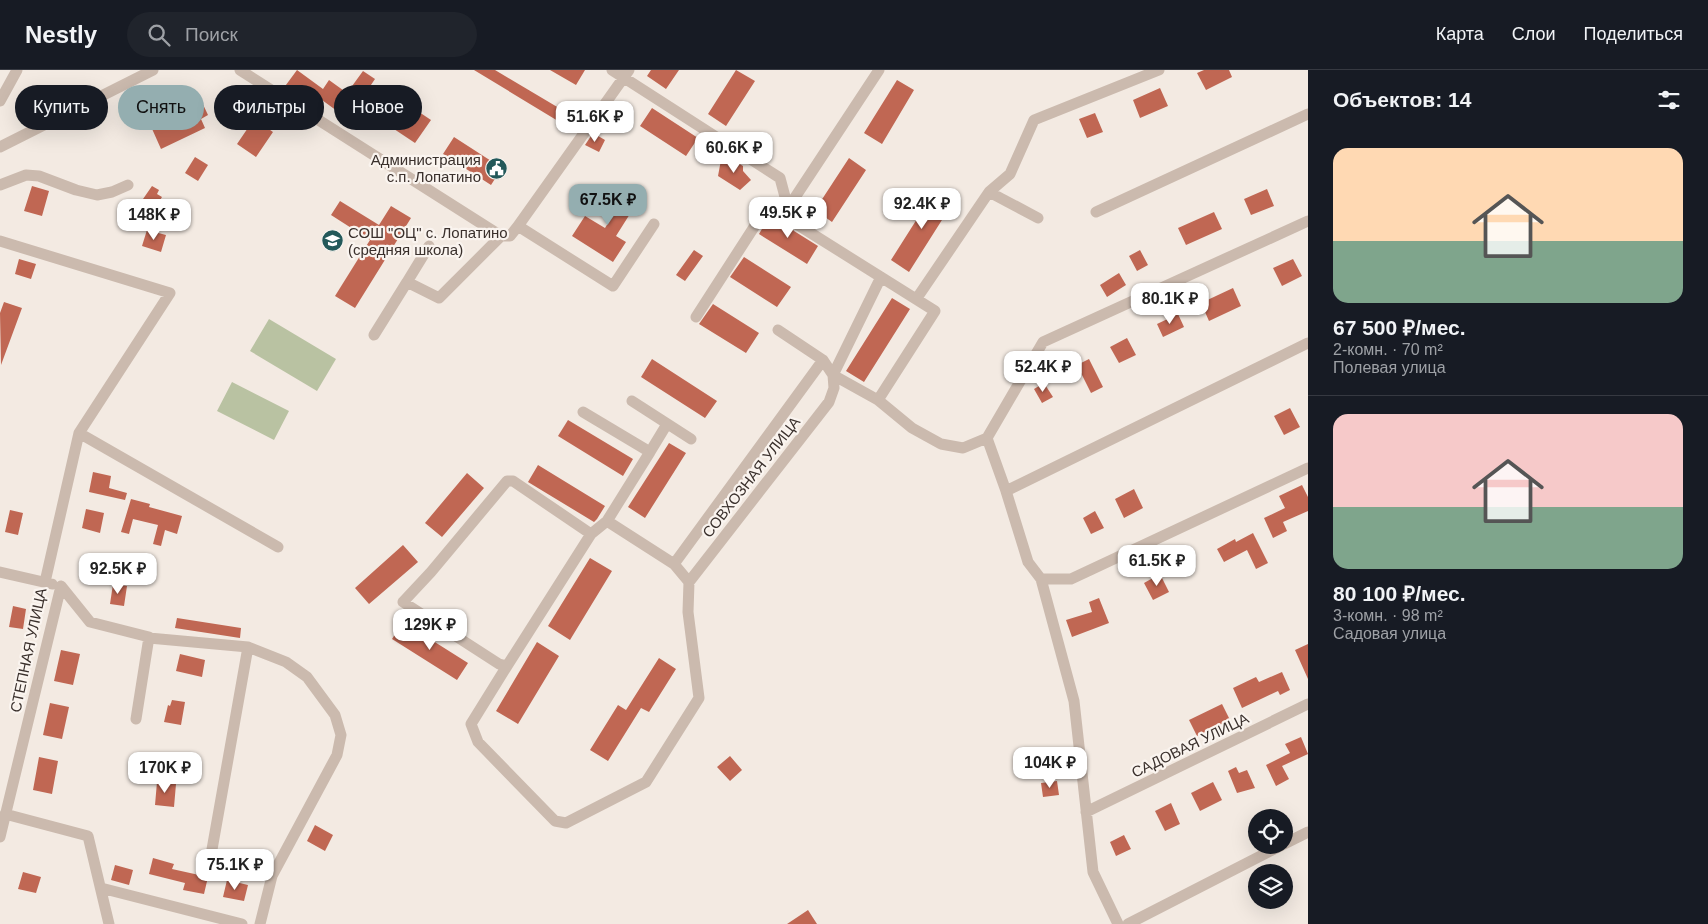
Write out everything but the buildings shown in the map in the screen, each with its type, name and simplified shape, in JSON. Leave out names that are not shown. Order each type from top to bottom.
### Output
[{"type":"street","points":[[0,101],[16,70]]},
{"type":"street","points":[[0,147],[154,70]]},
{"type":"street","points":[[240,70],[501,236],[510,236],[518,226],[626,73]]},
{"type":"street","points":[[612,70],[626,73],[780,178],[788,208],[798,225],[935,310],[878,400]]},
{"type":"street","points":[[788,208],[879,70]]},
{"type":"street","points":[[917,298],[989,192],[1010,174],[1034,120],[1159,70]]},
{"type":"street","points":[[1096,212],[1308,114]]},
{"type":"street","points":[[0,185],[26,175],[39,176],[76,190],[97,195],[128,186]]},
{"type":"street","points":[[989,192],[1038,218]]},
{"type":"street","points":[[696,317],[765,210],[788,208]]},
{"type":"street","points":[[778,330],[823,360],[833,376],[878,400],[912,428],[941,444],[963,448],[987,438],[1043,342],[1308,220]]},
{"type":"street","points":[[518,226],[613,286],[654,224]]},
{"type":"street","points":[[407,282],[439,298],[501,236]]},
{"type":"street","points":[[0,241],[170,293],[79,433],[45,582]]},
{"type":"street","points":[[374,335],[430,246]]},
{"type":"street","name":"СОВХОЗНАЯ УЛИЦА","points":[[689,582],[829,402],[834,388],[833,376],[881,277]]},
{"type":"street","points":[[1006,491],[1308,343]]},
{"type":"street","points":[[674,564],[823,360]]},
{"type":"street","points":[[632,401],[691,439]]},
{"type":"street","points":[[583,412],[650,452]]},
{"type":"street","points":[[607,522],[674,564],[689,582],[688,612],[699,698],[646,782],[566,823],[555,821],[478,742],[471,724],[591,534],[607,522],[667,424]]},
{"type":"street","points":[[79,433],[278,547]]},
{"type":"street","points":[[987,438],[1028,562],[1041,579],[1074,701],[1092,872],[1118,924]]},
{"type":"street","points":[[1041,579],[1071,580],[1308,468]]},
{"type":"street","points":[[507,666],[499,664],[402,602],[432,572],[507,481],[513,481],[591,534]]},
{"type":"street","name":"СТЕПНАЯ УЛИЦА","points":[[0,572],[61,586],[0,837]]},
{"type":"street","points":[[61,586],[90,622],[149,638],[248,646],[286,662],[307,677],[335,715],[341,735],[337,755],[272,876],[260,924]]},
{"type":"street","points":[[136,719],[149,638]]},
{"type":"street","points":[[211,855],[248,646]]},
{"type":"street","name":"САДОВАЯ УЛИЦА","points":[[1086,812],[1308,704]]},
{"type":"street","points":[[5,814],[88,836],[109,924]]},
{"type":"street","points":[[1293,840],[1308,832]]},
{"type":"street","points":[[1128,924],[1265,854]]},
{"type":"street","points":[[100,888],[242,924]]},
{"type":"green space","points":[[269,319],[336,359],[317,391],[250,351]]},
{"type":"green space","points":[[232,382],[289,411],[274,440],[217,411]]},
{"type":"place","name":"Администрация с.п. Лопатино","points":[[497,168]]},
{"type":"place","name":"СОШ \"ОЦ\" с. Лопатино (средняя школа)","points":[[332,241]]}]
